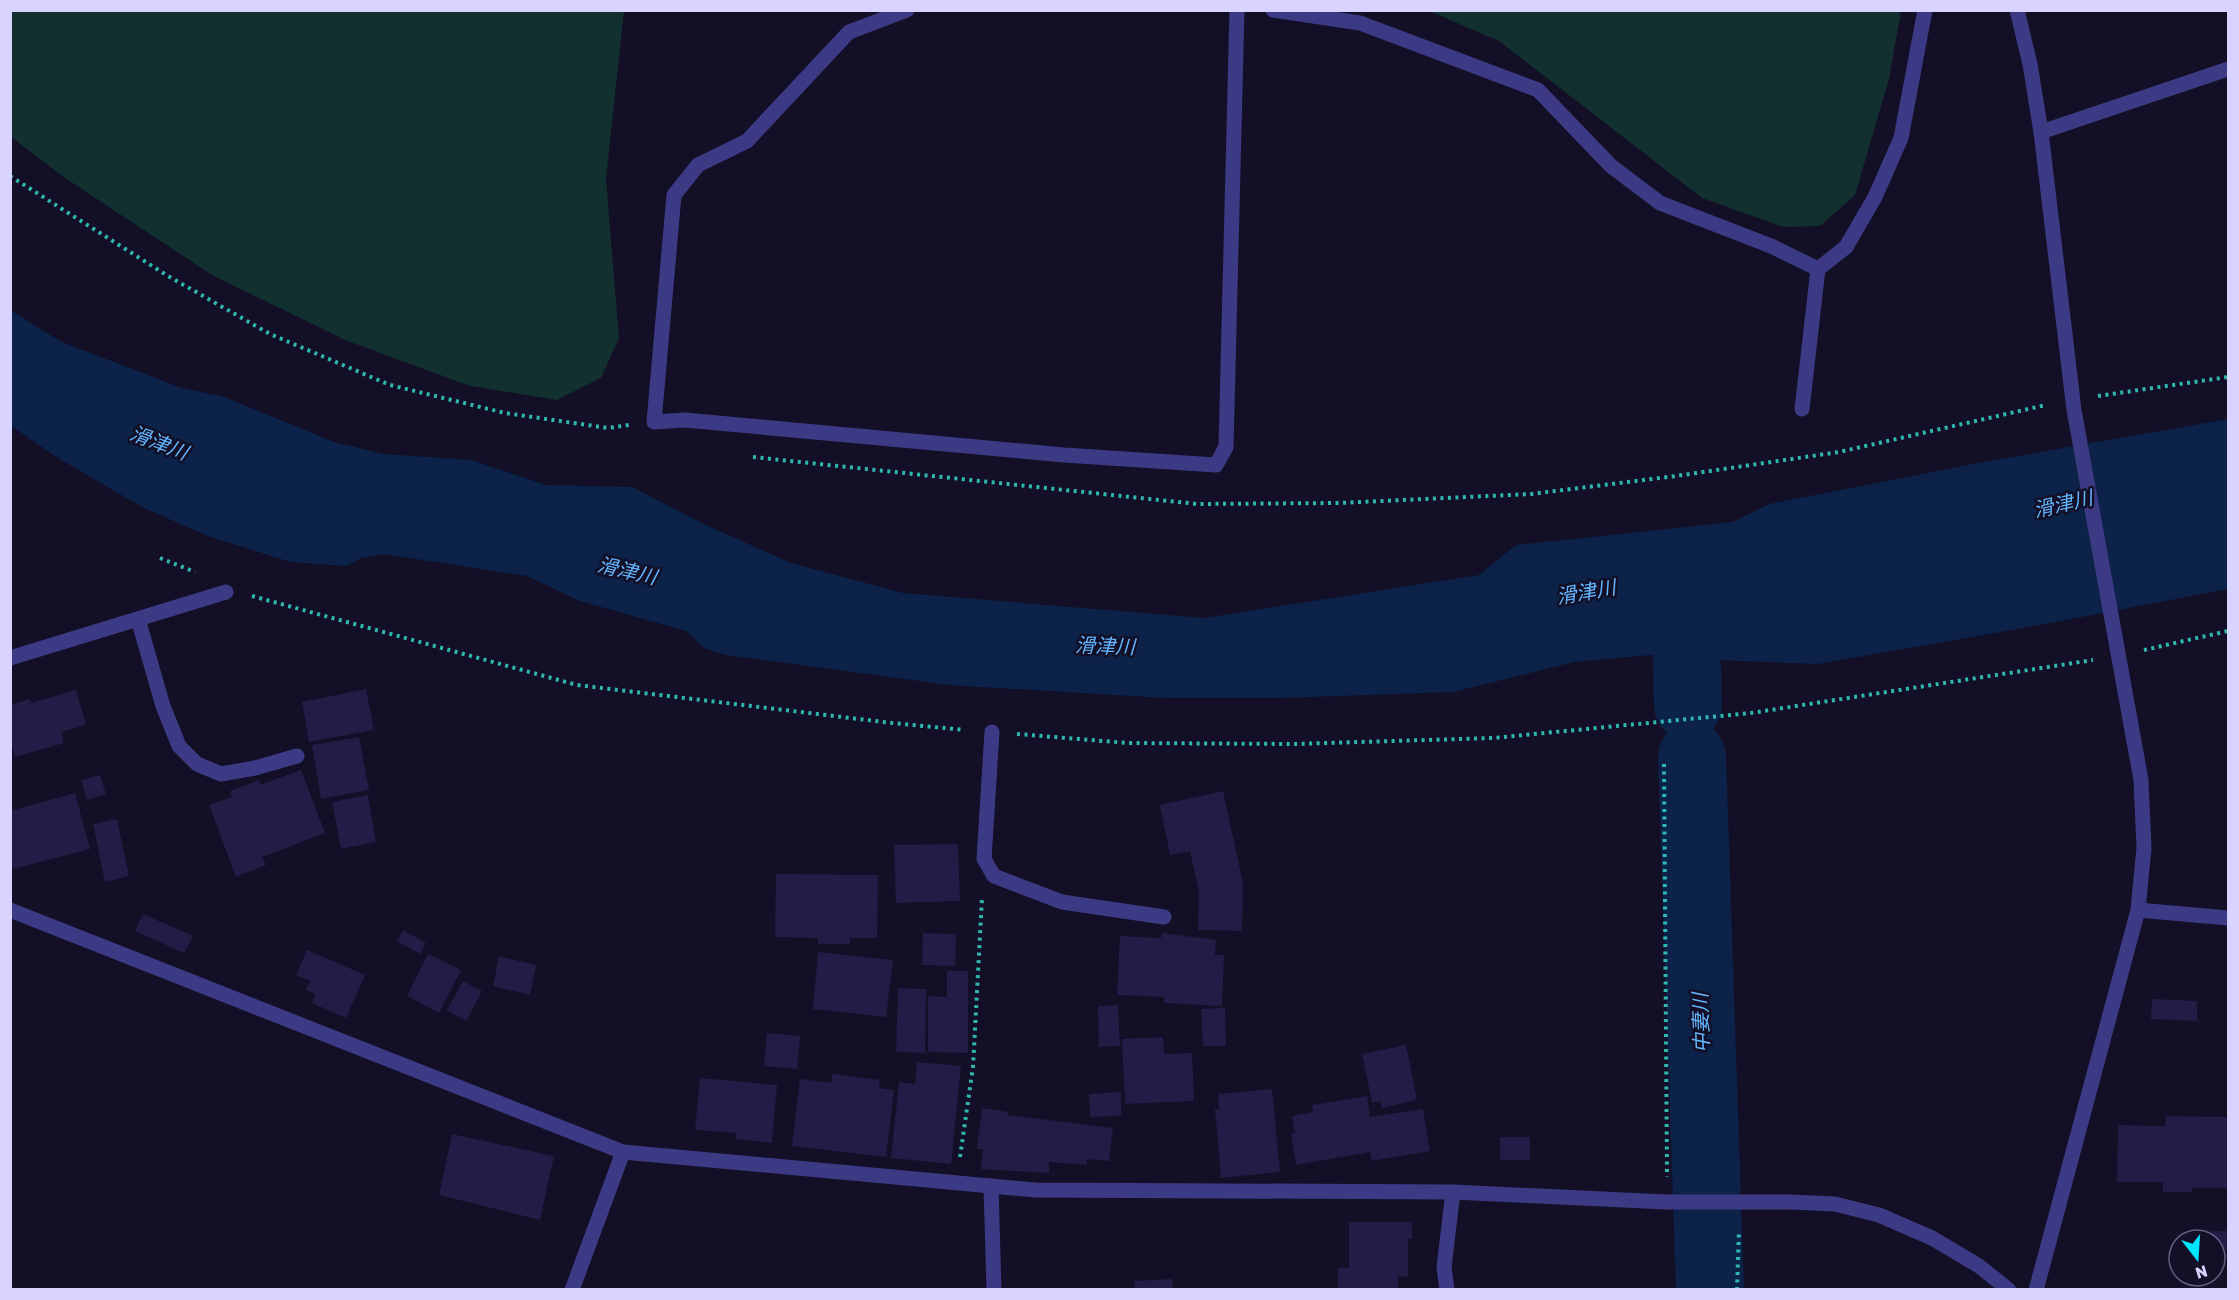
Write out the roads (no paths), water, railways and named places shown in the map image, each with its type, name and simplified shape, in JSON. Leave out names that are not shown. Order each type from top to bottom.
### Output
[{"type":"street","points":[[907,10],[849,32],[747,141],[698,165],[674,195],[654,422],[685,420],[1064,455],[1216,465],[1226,447],[1237,10]]},
{"type":"street","points":[[1273,10],[1360,23],[1538,90],[1611,166],[1660,202],[1771,246],[1818,269]]},
{"type":"street","points":[[1802,409],[1818,269],[1846,247],[1875,197],[1901,138],[1925,10]]},
{"type":"street","points":[[2017,10],[2030,64],[2041,132],[2074,405],[2116,651],[2141,780],[2144,848],[2138,910],[2036,1290]]},
{"type":"street","points":[[2041,132],[2229,69]]},
{"type":"street","points":[[10,658],[226,592]]},
{"type":"street","points":[[138,619],[163,706],[179,746],[197,764],[221,774],[255,768],[297,756]]},
{"type":"street","points":[[992,732],[984,859],[994,876],[1062,902],[1164,917]]},
{"type":"street","points":[[10,910],[623,1152],[1035,1190],[1453,1192],[1672,1202],[1835,1204],[1879,1215],[1941,1244],[1979,1266],[2009,1290]]},
{"type":"street","points":[[2138,910],[2229,918]]},
{"type":"street","points":[[572,1290],[623,1152]]},
{"type":"street","points":[[991,1186],[994,1290]]},
{"type":"street","points":[[1447,1290],[1444,1267],[1453,1192]]},
{"type":"water","name":"滑津川","points":[[10,310],[62,342],[179,387],[224,397],[334,442],[384,454],[471,460],[546,485],[632,487],[704,524],[791,563],[903,593],[1204,618],[1479,575],[1516,545],[1733,522],[1769,504],[1973,464],[2228,419],[2228,589],[1818,664],[1715,660],[1707,680],[1675,682],[1672,653],[1574,662],[1453,692],[1281,698],[1166,698],[949,685],[726,655],[704,648],[686,631],[580,601],[527,576],[384,554],[361,558],[347,566],[290,562],[208,536],[144,508],[63,461],[11,426]]},
{"type":"waterway","name":"中妻川","points":[[1685,588],[1688,706]]},
{"type":"waterway","name":"中妻川","points":[[1692,756],[1710,1290]]}]
